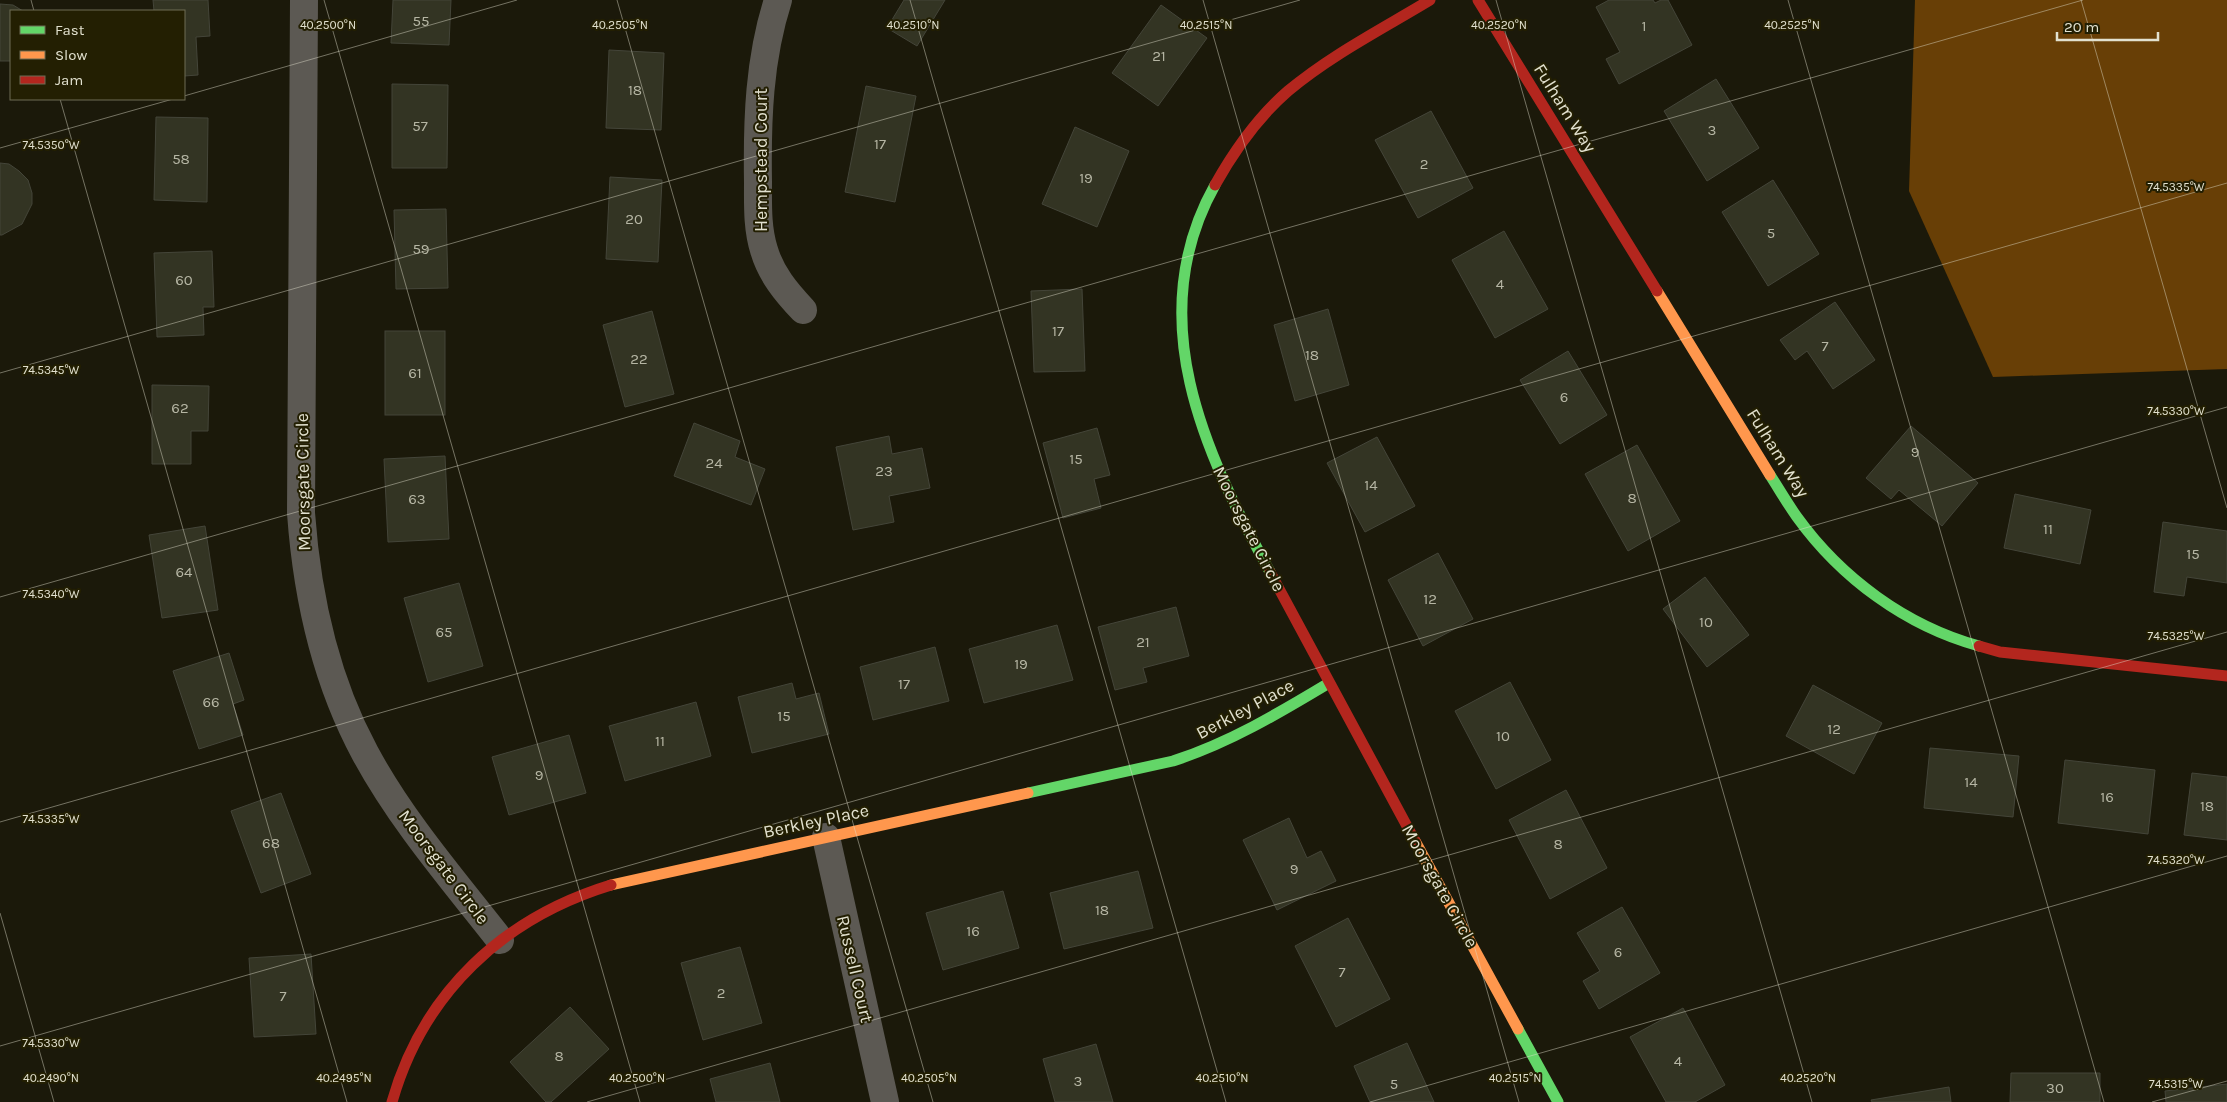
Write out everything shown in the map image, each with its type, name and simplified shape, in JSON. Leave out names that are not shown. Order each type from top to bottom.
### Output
[{"type":"street","name":"Moorsgate Circle","points":[[304,0],[301,513],[304,555],[311,598],[329,668],[339,696],[365,753],[420,838],[500,940]]},
{"type":"street","name":"Hempstead Court","points":[[778,0],[760,82],[757,127],[758,212],[763,249],[770,266],[788,295],[803,310]]},
{"type":"street","name":"Moorsgate Circle","points":[[1430,0],[1304,79],[1272,107],[1233,155],[1204,205],[1186,274],[1183,296],[1184,348],[1187,375],[1199,423],[1210,452],[1238,510],[1329,683],[1558,1102]]},
{"type":"street","name":"Fulham Way","points":[[1478,0],[1796,516],[1820,548],[1841,570],[1870,594],[1922,626],[1970,646],[2000,652],[2227,676]]},
{"type":"street","name":"Berkley Place","points":[[392,1102],[396,1085],[414,1043],[433,1011],[460,978],[500,940],[523,922],[572,898],[598,888],[1197,754],[1244,733],[1329,683]]},
{"type":"street","name":"Russell Court","points":[[826,837],[885,1102]]},
{"type":"shaded area","points":[[1915,0],[2227,0],[2227,369],[1993,377],[1909,191]]},
{"type":"building","points":[[153,0],[208,0],[210,36],[196,37],[198,75],[185,76],[185,10],[154,10]]},
{"type":"building","points":[[393,0],[451,0],[449,45],[391,43]]},
{"type":"building","points":[[904,0],[945,0],[917,46],[887,28]]},
{"type":"building","points":[[1609,0],[1653,0],[1655,3],[1661,0],[1668,0],[1692,45],[1619,84],[1606,59],[1620,52],[1596,7]]},
{"type":"building","points":[[0,4],[13,5],[21,10],[10,10],[10,61],[0,61]]},
{"type":"building","points":[[1161,5],[1207,38],[1158,106],[1112,73]]},
{"type":"building","points":[[609,50],[664,53],[661,130],[606,128]]},
{"type":"building","points":[[1716,79],[1759,148],[1707,181],[1664,111]]},
{"type":"building","points":[[392,84],[448,85],[447,168],[392,168]]},
{"type":"building","points":[[866,86],[916,96],[895,202],[845,192]]},
{"type":"building","points":[[1431,111],[1473,188],[1418,218],[1375,140]]},
{"type":"building","points":[[156,117],[208,118],[207,202],[154,200]]},
{"type":"building","points":[[1075,127],[1129,151],[1097,227],[1042,204]]},
{"type":"building","points":[[0,163],[9,164],[19,171],[28,180],[32,193],[32,204],[22,224],[2,235],[0,235]]},
{"type":"building","points":[[610,177],[662,180],[658,262],[606,259]]},
{"type":"building","points":[[1773,180],[1819,254],[1768,286],[1722,212]]},
{"type":"building","points":[[446,209],[448,288],[396,289],[394,210]]},
{"type":"building","points":[[1504,231],[1548,309],[1495,338],[1452,260]]},
{"type":"building","points":[[212,251],[214,307],[203,307],[204,335],[157,337],[154,253]]},
{"type":"building","points":[[1082,289],[1085,371],[1034,372],[1031,291]]},
{"type":"building","points":[[1835,302],[1875,360],[1833,389],[1807,351],[1795,360],[1780,340]]},
{"type":"building","points":[[1328,309],[1349,385],[1295,401],[1274,325]]},
{"type":"building","points":[[652,311],[674,394],[625,407],[603,325]]},
{"type":"building","points":[[385,331],[445,331],[445,415],[385,415]]},
{"type":"building","points":[[1568,351],[1607,415],[1560,444],[1520,380]]},
{"type":"building","points":[[152,385],[209,386],[208,431],[191,431],[191,464],[152,464]]},
{"type":"building","points":[[694,423],[740,441],[735,457],[765,469],[751,505],[674,476]]},
{"type":"building","points":[[1911,426],[1978,483],[1942,526],[1899,490],[1891,499],[1866,478]]},
{"type":"building","points":[[1097,428],[1110,475],[1094,479],[1101,508],[1063,518],[1043,443]]},
{"type":"building","points":[[889,436],[892,454],[922,448],[930,488],[889,496],[894,522],[853,530],[836,447]]},
{"type":"building","points":[[1377,437],[1415,506],[1365,532],[1327,463]]},
{"type":"building","points":[[1637,445],[1680,521],[1628,551],[1585,474]]},
{"type":"building","points":[[445,456],[449,539],[388,542],[384,459]]},
{"type":"building","points":[[2015,494],[2091,510],[2080,564],[2004,548]]},
{"type":"building","points":[[2163,522],[2227,531],[2227,583],[2187,577],[2184,596],[2154,592]]},
{"type":"building","points":[[205,526],[218,610],[162,618],[149,535]]},
{"type":"building","points":[[1438,553],[1473,619],[1423,646],[1388,580]]},
{"type":"building","points":[[1705,577],[1749,635],[1707,667],[1663,609]]},
{"type":"building","points":[[459,583],[483,666],[428,682],[404,598]]},
{"type":"building","points":[[1176,607],[1189,656],[1143,668],[1147,682],[1115,690],[1098,627]]},
{"type":"building","points":[[1057,625],[1073,680],[984,703],[969,649]]},
{"type":"building","points":[[935,647],[949,701],[873,720],[860,667]]},
{"type":"building","points":[[229,653],[244,700],[233,704],[243,735],[199,749],[173,671]]},
{"type":"building","points":[[1510,682],[1551,760],[1496,789],[1455,711]]},
{"type":"building","points":[[792,683],[796,699],[819,693],[829,734],[752,753],[738,697]]},
{"type":"building","points":[[1813,685],[1882,723],[1854,774],[1786,736]]},
{"type":"building","points":[[696,702],[711,756],[625,781],[609,726]]},
{"type":"building","points":[[569,735],[586,793],[509,815],[492,757]]},
{"type":"building","points":[[1930,748],[2019,756],[2013,817],[1924,808]]},
{"type":"building","points":[[2065,760],[2155,770],[2148,834],[2058,823]]},
{"type":"building","points":[[2192,773],[2227,777],[2227,840],[2184,835]]},
{"type":"building","points":[[1566,790],[1607,868],[1550,899],[1509,820]]},
{"type":"building","points":[[281,793],[311,874],[261,893],[231,811]]},
{"type":"building","points":[[1289,818],[1307,858],[1321,851],[1336,881],[1277,910],[1243,840]]},
{"type":"building","points":[[1138,871],[1153,928],[1064,949],[1050,893]]},
{"type":"building","points":[[1003,891],[1019,948],[943,970],[926,913]]},
{"type":"building","points":[[1622,907],[1660,973],[1599,1009],[1583,981],[1600,971],[1577,933]]},
{"type":"building","points":[[1348,918],[1390,999],[1336,1027],[1295,946]]},
{"type":"building","points":[[740,947],[762,1023],[703,1040],[681,963]]},
{"type":"building","points":[[311,954],[316,1034],[254,1037],[249,958]]},
{"type":"building","points":[[570,1007],[609,1049],[551,1102],[546,1102],[510,1062]]},
{"type":"building","points":[[1683,1008],[1725,1085],[1695,1102],[1666,1102],[1630,1037]]},
{"type":"building","points":[[1407,1043],[1434,1102],[1370,1102],[1354,1066]]},
{"type":"building","points":[[1096,1044],[1113,1102],[1055,1102],[1043,1059]]},
{"type":"building","points":[[770,1063],[780,1102],[716,1102],[710,1079]]},
{"type":"building","points":[[2011,1073],[2100,1073],[2100,1102],[2010,1102]]},
{"type":"building","points":[[2227,1084],[2227,1102],[2166,1102],[2165,1091]]},
{"type":"building","points":[[1949,1087],[1951,1102],[1872,1102],[1871,1100]]},
{"type":"traffic: fast","points":[[1215,185],[1193,235],[1183,284],[1182,334],[1190,383],[1204,432],[1223,479],[1270,572]]},
{"type":"traffic: fast","points":[[1770,475],[1793,512],[1814,539],[1855,579],[1877,597],[1926,626],[1979,646]]},
{"type":"traffic: fast","points":[[1028,793],[1173,761],[1194,754],[1234,736],[1329,683]]},
{"type":"traffic: fast","points":[[1518,1029],[1558,1102]]},
{"type":"traffic: slow","points":[[1657,291],[1770,475]]},
{"type":"traffic: slow","points":[[611,885],[1028,793]]},
{"type":"traffic: slow","points":[[1415,841],[1518,1029]]},
{"type":"traffic: jam","points":[[1215,185],[1247,135],[1288,91],[1339,54],[1430,0]]},
{"type":"traffic: jam","points":[[1478,0],[1657,291]]},
{"type":"traffic: jam","points":[[1270,572],[1415,841]]},
{"type":"traffic: jam","points":[[1979,646],[2000,652],[2227,676]]},
{"type":"traffic: jam","points":[[392,1102],[406,1063],[424,1027],[446,994],[473,965],[502,939],[536,918],[572,899],[611,885]]}]
